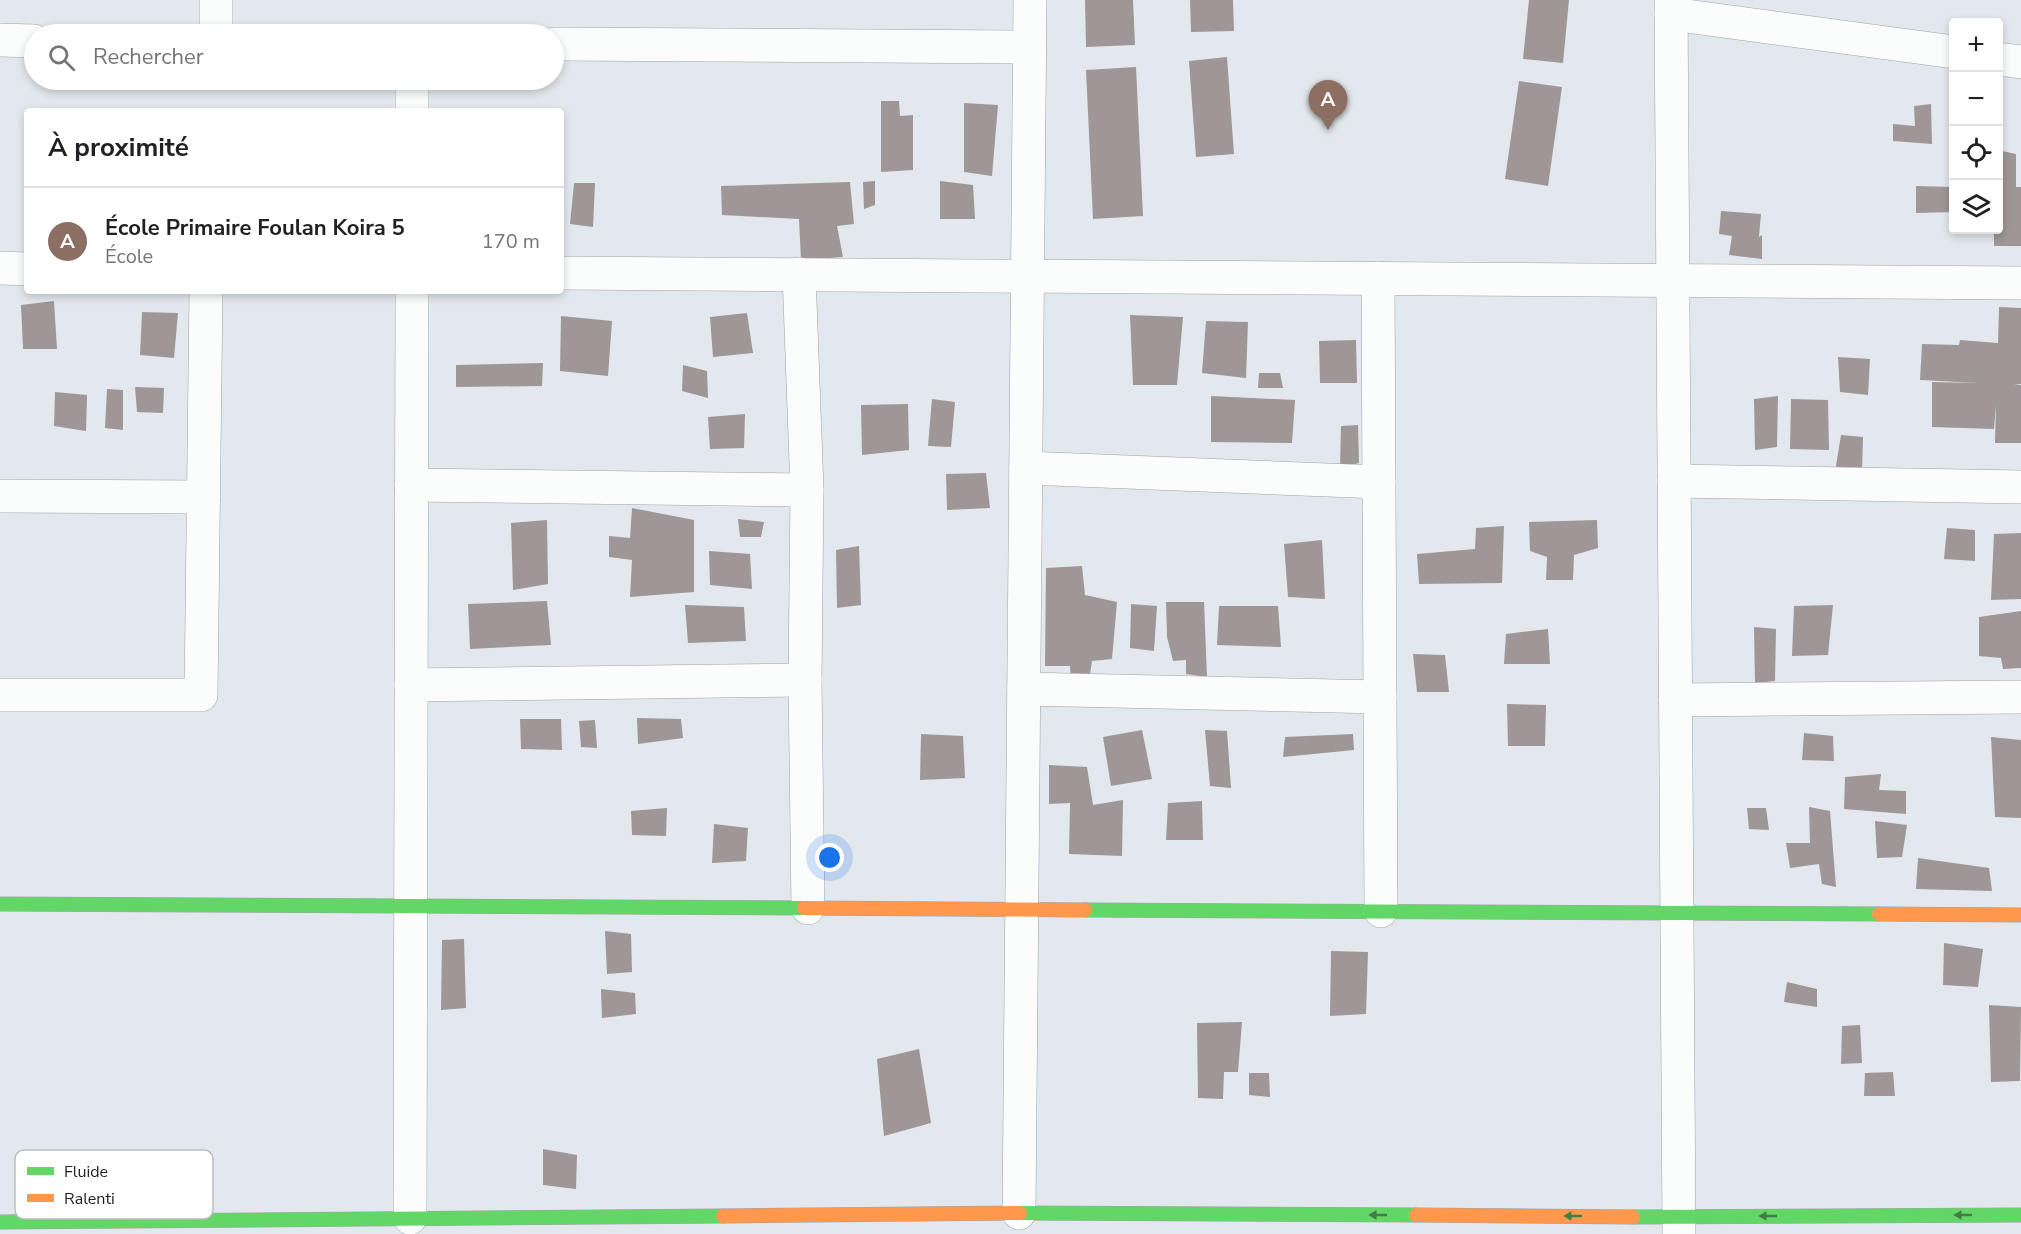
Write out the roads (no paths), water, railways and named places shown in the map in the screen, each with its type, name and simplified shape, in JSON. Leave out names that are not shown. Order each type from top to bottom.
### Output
[{"type":"street","points":[[216,0],[216,24]]},
{"type":"street","points":[[1019,1213],[1030,0]]},
{"type":"street","points":[[1679,1225],[1671,7],[1949,51]]},
{"type":"street","points":[[0,40],[24,40]]},
{"type":"street","points":[[564,44],[1030,47]]},
{"type":"street","points":[[2003,59],[2021,62]]},
{"type":"street","points":[[412,90],[412,108]]},
{"type":"street","points":[[0,268],[24,268]]},
{"type":"street","points":[[564,273],[2021,283]]},
{"type":"street","points":[[799,274],[807,490],[805,680],[808,908]]},
{"type":"street","points":[[1378,278],[1381,911]]},
{"type":"street","points":[[0,694],[201,695],[206,294]]},
{"type":"street","points":[[410,1218],[412,294]]},
{"type":"street","points":[[1026,468],[1379,482]]},
{"type":"street","points":[[1674,481],[2021,487]]},
{"type":"street","points":[[411,485],[807,490]]},
{"type":"street","points":[[0,496],[204,497]]},
{"type":"street","points":[[411,685],[805,680]]},
{"type":"street","points":[[1024,689],[1380,697]]},
{"type":"street","points":[[1676,700],[2021,697]]},
{"type":"street","points":[[0,904],[2021,915]]},
{"type":"street","points":[[0,1222],[1019,1213],[1679,1225],[2021,1215]]},
{"type":"place","name":"École Primaire Foulan Koira 5","points":[[1328,130]]}]
